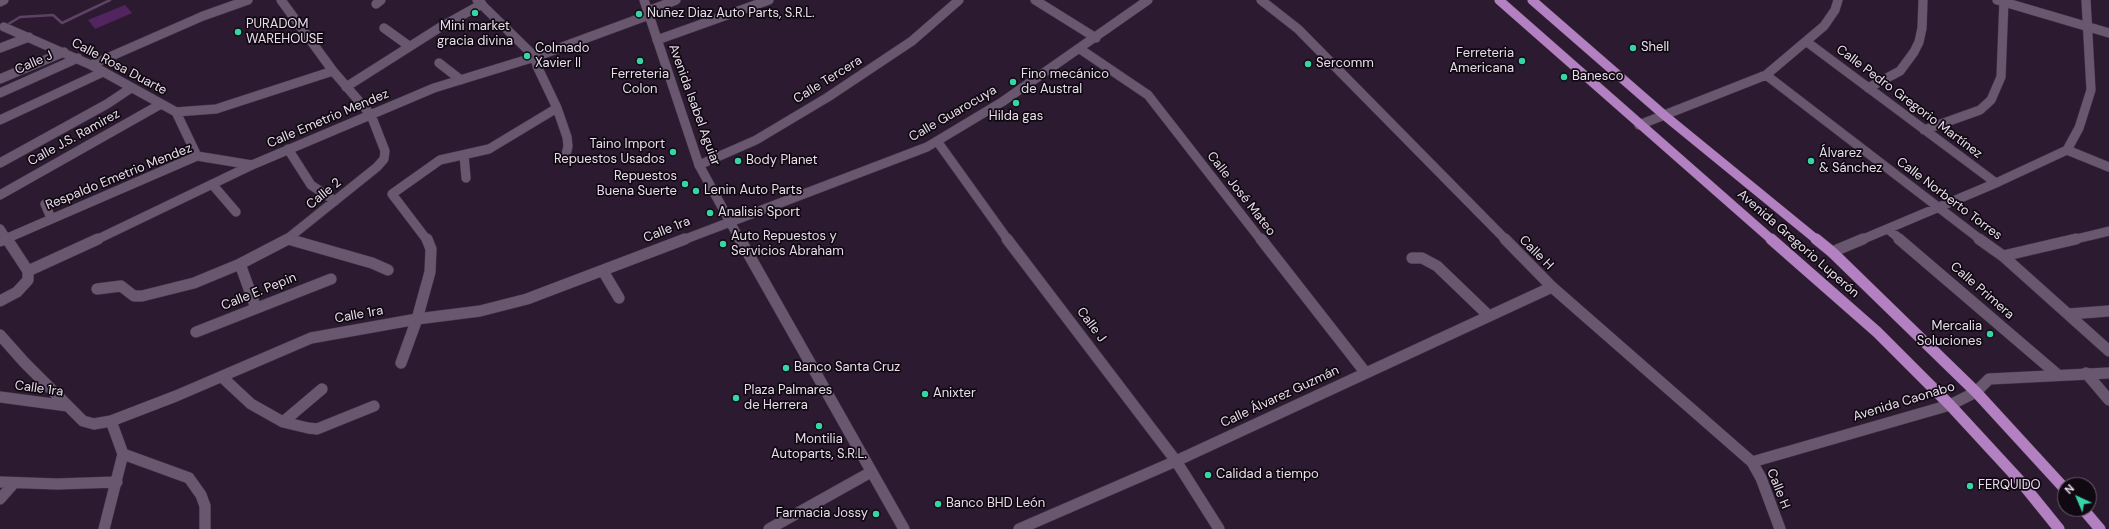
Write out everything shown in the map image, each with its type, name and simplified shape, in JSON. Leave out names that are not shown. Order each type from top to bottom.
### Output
[{"type":"main road","name":"Avenida Gregorio Luperón","points":[[1499,0],[1639,125],[1877,332],[1950,405],[2021,482],[2059,529]]},
{"type":"main road","name":"Avenida Gregorio Luperón","points":[[1532,0],[1664,115],[1832,252],[1976,392],[2057,480]]},
{"type":"main road","points":[[2090,517],[2100,529]]},
{"type":"street","points":[[0,2],[4,0]]},
{"type":"street","points":[[91,65],[203,16],[248,0]]},
{"type":"street","name":"Calle 2","points":[[97,289],[121,286],[134,296],[142,296],[194,282],[240,264],[288,239],[377,167],[384,159],[385,151],[371,115],[333,71],[280,0]]},
{"type":"street","name":"Avenida Isabel Aguiar","points":[[644,0],[699,165],[729,221],[904,529]]},
{"type":"street","name":"Calle Emetrio Mendez","points":[[28,271],[136,221],[252,164],[434,88],[535,56],[648,13],[676,0]]},
{"type":"street","points":[[657,40],[769,0]]},
{"type":"street","name":"Calle Tercera","points":[[699,165],[756,140],[828,97],[912,41],[960,0]]},
{"type":"street","points":[[1035,0],[1096,38]]},
{"type":"street","name":"Calle Guarocuya","points":[[729,221],[928,147],[1002,102],[1096,38],[1148,0]]},
{"type":"street","name":"Calle H","points":[[1261,0],[1298,28],[1552,287],[1752,462],[1761,478],[1780,529]]},
{"type":"street","points":[[1639,125],[1766,75],[1807,42],[1830,19],[1838,0]]},
{"type":"street","points":[[1868,88],[1900,71],[1914,52],[1919,42],[1922,28],[1923,0]]},
{"type":"street","points":[[1832,252],[1996,183],[2067,150],[2079,128],[2091,90],[2086,0]]},
{"type":"street","points":[[1924,130],[1980,110],[1991,100],[2001,77],[2001,1],[2109,33]]},
{"type":"street","points":[[346,87],[479,2],[535,56],[540,73],[557,108],[567,137],[568,146],[566,155]]},
{"type":"street","name":"Calle Rosa Duarte","points":[[4,27],[78,58],[176,112]]},
{"type":"street","points":[[384,28],[409,46]]},
{"type":"street","points":[[0,48],[29,37]]},
{"type":"street","name":"Calle Pedro Gregorio Martínez","points":[[1807,42],[1996,183]]},
{"type":"street","name":"Calle José Mateo","points":[[1080,49],[1148,95],[1365,372]]},
{"type":"street","points":[[0,79],[64,52]]},
{"type":"street","name":"Calle J","points":[[0,93],[78,58]]},
{"type":"street","points":[[439,63],[461,80]]},
{"type":"street","points":[[197,156],[176,112],[216,109],[333,71]]},
{"type":"street","points":[[0,120],[103,72]]},
{"type":"street","name":"Calle Norberto Torres","points":[[1766,75],[1937,208],[2003,256],[2109,351]]},
{"type":"street","points":[[0,163],[131,88]]},
{"type":"street","name":"Calle J.S. Ramirez","points":[[0,195],[161,104]]},
{"type":"street","points":[[401,363],[417,319],[430,272],[431,249],[425,235],[392,194],[440,160],[489,149],[557,108]]},
{"type":"street","name":"Calle J","points":[[937,141],[1002,232],[1176,461],[1218,529]]},
{"type":"street","points":[[288,149],[311,185],[335,201]]},
{"type":"street","points":[[2067,150],[2109,167]]},
{"type":"street","points":[[464,155],[466,178]]},
{"type":"street","name":"Respaldo Emetrio Mendez","points":[[3,239],[124,189],[197,156],[252,164]]},
{"type":"street","points":[[212,184],[236,212]]},
{"type":"street","points":[[45,204],[51,218]]},
{"type":"street","name":"Calle 1ra","points":[[0,398],[68,406],[83,421],[88,423],[111,421],[222,377],[311,338],[417,319],[480,311],[520,300],[603,271],[729,221]]},
{"type":"street","points":[[0,229],[3,239],[28,271],[28,280],[17,292],[0,301]]},
{"type":"street","name":"Calle Primera","points":[[1888,229],[2058,375]]},
{"type":"street","points":[[2003,256],[2109,231]]},
{"type":"street","points":[[288,239],[372,262],[388,270]]},
{"type":"street","points":[[1412,258],[1422,258],[1437,266],[1489,316]]},
{"type":"street","points":[[240,264],[256,308]]},
{"type":"street","points":[[603,271],[619,298]]},
{"type":"street","name":"Calle E. Pepin","points":[[196,332],[332,279]]},
{"type":"street","name":"Calle Álvarez Guzmán","points":[[1020,529],[1176,461],[1365,372],[1552,287]]},
{"type":"street","points":[[2069,314],[2109,311]]},
{"type":"street","points":[[0,335],[68,406]]},
{"type":"street","points":[[2086,373],[2109,400]]},
{"type":"street","name":"Avenida Caonabo","points":[[1752,462],[1950,405],[1976,392],[1989,379],[2109,373]]},
{"type":"street","points":[[222,377],[251,404],[283,422],[317,429],[374,406]]},
{"type":"street","points":[[283,422],[322,389]]},
{"type":"street","points":[[104,529],[123,454],[111,421]]},
{"type":"street","points":[[123,454],[189,478],[195,485],[203,501],[206,519],[204,529]]},
{"type":"street","points":[[769,529],[871,472]]},
{"type":"street","points":[[0,482],[57,484],[117,482]]},
{"type":"street","points":[[0,500],[14,483]]},
{"type":"shaded area","points":[[125,5],[132,13],[95,29],[88,20]]},
{"type":"waterway","points":[[5,26],[20,17],[53,15],[62,23],[110,0]]},
{"type":"place","name":"Mini market gracia divina","points":[[475,13]]},
{"type":"place","name":"Nuñez Diaz Auto Parts, S.R.L.","points":[[639,14]]},
{"type":"place","name":"PURADOM WAREHOUSE","points":[[238,32]]},
{"type":"place","name":"Shell","points":[[1633,48]]},
{"type":"place","name":"Colmado Xavier II","points":[[527,56]]},
{"type":"place","name":"Ferreteria Colon","points":[[640,61]]},
{"type":"place","name":"Ferreteria Americana","points":[[1522,61]]},
{"type":"place","name":"Sercomm","points":[[1308,64]]},
{"type":"place","name":"Banesco","points":[[1564,77]]},
{"type":"place","name":"Fino mecánico de Austral","points":[[1013,82]]},
{"type":"place","name":"Hilda gas","points":[[1016,103]]},
{"type":"place","name":"Taino Import Repuestos Usados","points":[[673,152]]},
{"type":"place","name":"Body Planet","points":[[738,161]]},
{"type":"place","name":"Álvarez & Sánchez","points":[[1811,161]]},
{"type":"place","name":"Repuestos Buena Suerte","points":[[685,184]]},
{"type":"place","name":"Lenin Auto Parts","points":[[696,191]]},
{"type":"place","name":"Analisis Sport","points":[[710,213]]},
{"type":"place","name":"Auto Repuestos y Servicios Abraham","points":[[723,244]]},
{"type":"place","name":"Mercalia Soluciones","points":[[1990,334]]},
{"type":"place","name":"Banco Santa Cruz","points":[[786,368]]},
{"type":"place","name":"Anixter","points":[[925,394]]},
{"type":"place","name":"Plaza Palmares de Herrera","points":[[736,398]]},
{"type":"place","name":"Montilia Autoparts, S.R.L.","points":[[819,426]]},
{"type":"place","name":"Calidad a tiempo","points":[[1208,475]]},
{"type":"place","name":"FERQUIDO","points":[[1970,486]]},
{"type":"place","name":"Banco BHD León","points":[[938,504]]},
{"type":"place","name":"Farmacia Jossy","points":[[876,514]]}]
